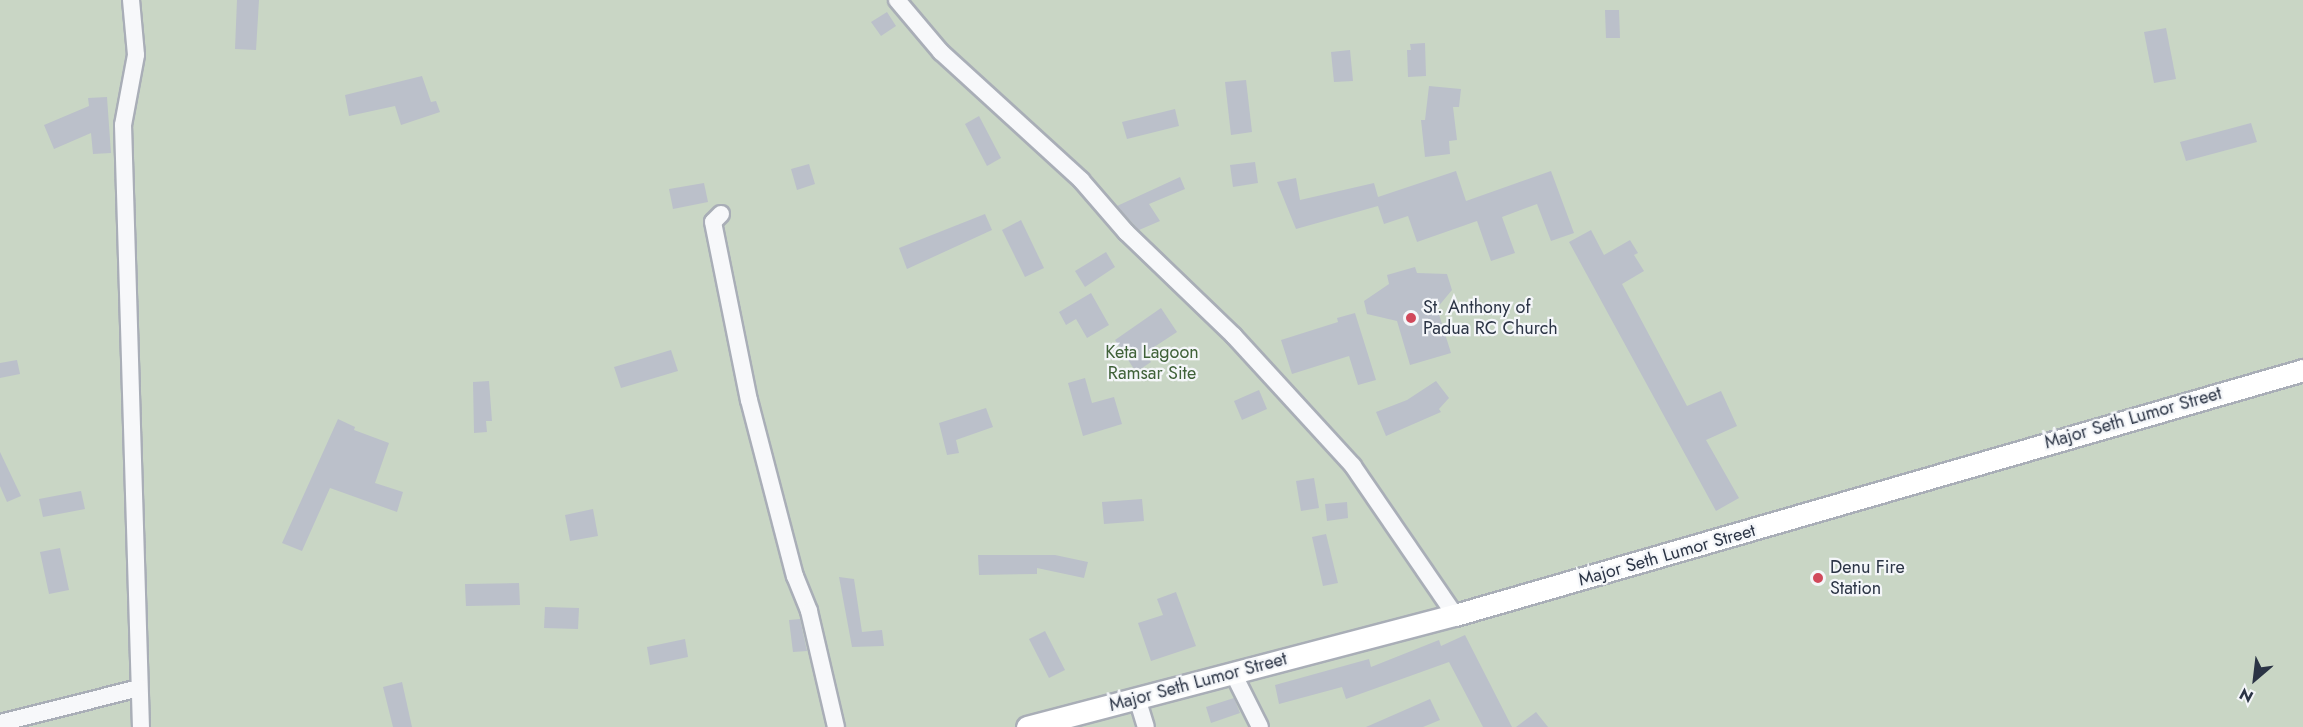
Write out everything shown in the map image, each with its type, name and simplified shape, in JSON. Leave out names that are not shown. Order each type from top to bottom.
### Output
[{"type":"main road","name":"Major Seth Lumor Street","points":[[1027,727],[1455,615],[2303,370]]},
{"type":"street","points":[[131,0],[136,55],[123,125],[141,727]]},
{"type":"street","points":[[897,0],[941,52],[1081,180],[1126,232],[1234,336],[1353,466],[1455,615]]},
{"type":"street","points":[[721,214],[713,222],[749,400],[795,576],[809,611],[836,727]]},
{"type":"street","points":[[1233,673],[1260,727]]},
{"type":"street","points":[[0,723],[139,688]]},
{"type":"street","points":[[1137,698],[1146,727]]},
{"type":"green space","name":"Keta Lagoon Ramsar Site","points":[[0,0],[2303,0],[2303,727],[0,727]]},
{"type":"building","points":[[237,0],[259,0],[256,50],[235,49]]},
{"type":"building","points":[[1605,10],[1619,10],[1620,38],[1606,38]]},
{"type":"building","points":[[887,12],[896,26],[881,36],[871,22]]},
{"type":"building","points":[[2166,28],[2176,79],[2154,83],[2144,32]]},
{"type":"building","points":[[1425,43],[1426,76],[1408,77],[1407,50],[1411,50],[1410,44]]},
{"type":"building","points":[[1350,50],[1353,81],[1334,82],[1331,52]]},
{"type":"building","points":[[422,76],[431,102],[436,101],[440,112],[401,125],[395,106],[349,116],[345,95]]},
{"type":"building","points":[[1246,80],[1252,132],[1231,135],[1225,82]]},
{"type":"building","points":[[1429,86],[1461,89],[1459,107],[1453,107],[1457,140],[1449,141],[1450,154],[1425,157],[1421,120],[1425,120]]},
{"type":"building","points":[[107,97],[111,153],[93,154],[91,133],[54,149],[44,125],[89,106],[88,98]]},
{"type":"building","points":[[1175,109],[1179,126],[1127,139],[1122,122]]},
{"type":"building","points":[[979,116],[1001,158],[987,166],[965,124]]},
{"type":"building","points":[[2251,123],[2257,142],[2186,161],[2180,142]]},
{"type":"building","points":[[1255,162],[1258,183],[1233,187],[1230,165]]},
{"type":"building","points":[[809,164],[815,184],[797,190],[791,169]]},
{"type":"building","points":[[1456,171],[1466,201],[1551,171],[1574,233],[1551,241],[1537,204],[1502,217],[1515,253],[1491,261],[1477,221],[1417,242],[1408,216],[1384,224],[1378,206],[1296,229],[1277,182],[1296,178],[1300,200],[1374,183],[1378,197]]},
{"type":"building","points":[[1180,177],[1185,189],[1149,204],[1160,221],[1139,230],[1117,206]]},
{"type":"building","points":[[704,183],[708,202],[673,209],[669,189]]},
{"type":"building","points":[[985,214],[992,230],[907,269],[899,248]]},
{"type":"building","points":[[1021,220],[1044,268],[1025,277],[1002,230]]},
{"type":"building","points":[[1591,230],[1604,255],[1630,240],[1638,253],[1634,255],[1644,271],[1622,284],[1687,406],[1721,391],[1737,426],[1706,440],[1739,498],[1716,511],[1569,242]]},
{"type":"building","points":[[1106,252],[1115,267],[1085,287],[1075,271]]},
{"type":"building","name":"St. Anthony of Padua RC Church","points":[[1415,267],[1417,273],[1447,274],[1452,290],[1437,308],[1451,353],[1410,365],[1397,321],[1367,314],[1364,301],[1389,284],[1387,275]]},
{"type":"building","points":[[1091,293],[1109,325],[1087,338],[1076,319],[1066,325],[1059,312]]},
{"type":"building","points":[[1161,308],[1177,332],[1145,353],[1151,362],[1136,372],[1115,340]]},
{"type":"building","points":[[1355,313],[1376,380],[1358,385],[1349,356],[1292,374],[1281,340],[1338,322],[1337,318]]},
{"type":"building","points":[[671,350],[678,371],[621,388],[614,367]]},
{"type":"building","points":[[17,360],[20,374],[0,378],[0,363]]},
{"type":"building","points":[[1085,378],[1092,403],[1114,397],[1122,424],[1083,436],[1068,383]]},
{"type":"building","points":[[489,381],[492,421],[486,421],[487,432],[474,433],[473,382]]},
{"type":"building","points":[[1436,381],[1449,398],[1439,409],[1441,412],[1386,436],[1376,412],[1407,400]]},
{"type":"building","points":[[1259,390],[1267,409],[1242,420],[1234,401]]},
{"type":"building","points":[[986,408],[993,427],[956,440],[959,453],[947,455],[939,423]]},
{"type":"building","points":[[338,419],[355,427],[354,430],[389,443],[375,483],[403,492],[397,512],[330,488],[302,551],[282,543]]},
{"type":"building","points":[[0,452],[21,496],[7,502],[0,486]]},
{"type":"building","points":[[1314,478],[1319,508],[1301,511],[1296,481]]},
{"type":"building","points":[[81,491],[85,509],[43,517],[39,499]]},
{"type":"building","points":[[1142,499],[1144,521],[1104,524],[1102,502]]},
{"type":"building","points":[[1347,502],[1348,518],[1327,521],[1325,504]]},
{"type":"building","points":[[593,509],[598,536],[570,541],[565,515]]},
{"type":"building","points":[[1326,534],[1338,583],[1323,586],[1312,537]]},
{"type":"building","points":[[60,548],[69,590],[49,594],[40,552]]},
{"type":"building","points":[[978,555],[1055,555],[1088,562],[1084,578],[1037,568],[1037,574],[979,575]]},
{"type":"building","points":[[839,577],[854,579],[862,632],[882,630],[884,646],[852,647]]},
{"type":"building","points":[[519,583],[520,605],[466,606],[465,584]]},
{"type":"building","points":[[1176,592],[1196,646],[1151,661],[1138,623],[1163,615],[1157,599]]},
{"type":"building","points":[[545,607],[579,608],[578,629],[544,628]]},
{"type":"building","points":[[800,619],[807,651],[793,652],[789,620]]},
{"type":"building","points":[[1045,631],[1065,670],[1049,678],[1029,639]]},
{"type":"building","points":[[1465,635],[1512,727],[1483,727],[1449,662],[1346,699],[1342,687],[1279,704],[1275,685],[1369,659],[1371,667],[1439,640],[1441,646]]},
{"type":"building","points":[[685,639],[688,657],[650,665],[647,647]]},
{"type":"building","points":[[402,682],[412,727],[393,727],[383,687]]},
{"type":"building","points":[[1234,698],[1240,713],[1211,723],[1206,707]]},
{"type":"building","points":[[1430,699],[1440,720],[1423,727],[1366,727]]},
{"type":"building","points":[[1536,712],[1548,727],[1516,727]]},
{"type":"place","name":"St. Anthony of Padua RC Church","points":[[1411,318]]},
{"type":"place","name":"Denu Fire Station","points":[[1818,578]]}]
